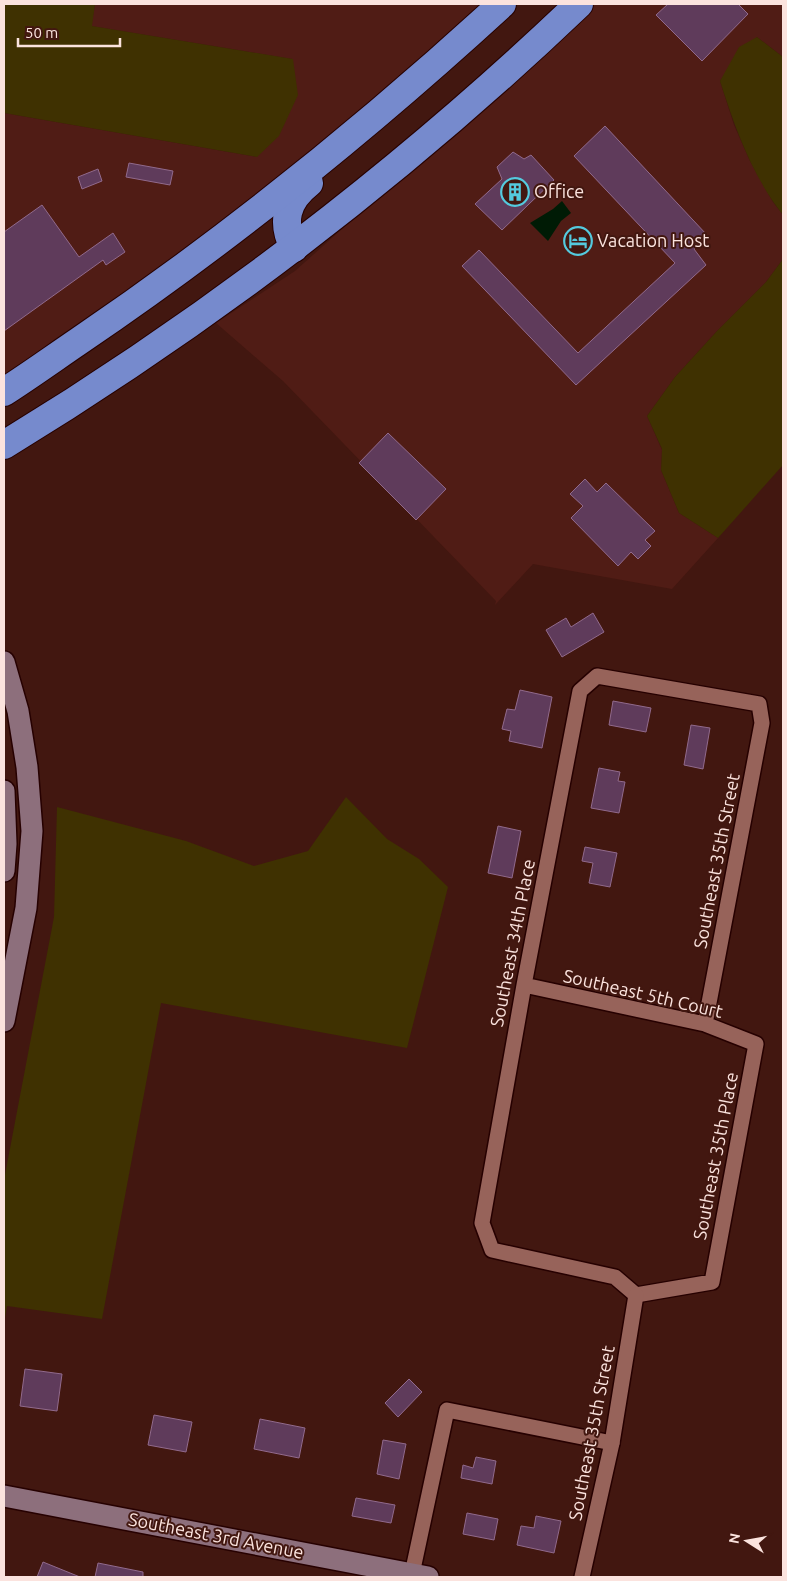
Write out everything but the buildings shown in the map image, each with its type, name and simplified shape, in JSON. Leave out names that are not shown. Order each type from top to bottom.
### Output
[{"type":"highway","points":[[4,392],[180,271],[293,184],[408,88],[502,4]]},
{"type":"highway","points":[[4,445],[150,351],[327,223],[433,136],[504,74],[579,4]]},
{"type":"highway","points":[[294,248],[288,235],[286,220],[290,205],[305,186],[342,156],[367,123]]},
{"type":"main road","points":[[4,662],[18,711],[27,766],[32,831],[26,908],[4,1021]]},
{"type":"main road","points":[[4,791],[6,844],[4,871]]},
{"type":"main road","name":"Southeast 3rd Avenue","points":[[4,1496],[420,1576]]},
{"type":"street","name":"Southeast 35th Street","points":[[597,676],[759,704],[762,723],[705,1024]]},
{"type":"street","name":"Southeast 34th Place","points":[[597,676],[580,691],[524,985],[482,1223],[492,1250],[615,1277],[636,1295]]},
{"type":"street","name":"Southeast 5th Court","points":[[524,985],[705,1024],[753,1043]]},
{"type":"street","name":"Southeast 35th Place","points":[[636,1295],[712,1282],[756,1044],[753,1043]]},
{"type":"street","name":"Southeast 35th Street","points":[[582,1577],[612,1443],[636,1295]]},
{"type":"street","points":[[420,1576],[447,1410],[612,1443]]},
{"type":"shaded area","points":[[4,4],[95,4],[92,26],[293,59],[298,95],[279,136],[257,157],[4,113]]},
{"type":"shaded area","points":[[95,4],[488,4],[365,113],[227,219],[4,383],[4,113],[257,157],[292,59],[91,26]]},
{"type":"shaded area","points":[[594,4],[783,4],[783,57],[757,37],[720,81],[734,125],[750,161],[773,202],[783,215],[783,259],[766,282],[675,377],[647,416],[662,450],[661,470],[679,513],[718,538],[672,589],[533,564],[495,605],[496,601],[283,381],[216,323],[295,271]]},
{"type":"shaded area","points":[[757,37],[783,57],[783,215],[753,168],[738,134],[720,81],[739,47]]},
{"type":"shaded area","points":[[562,201],[571,213],[561,221],[548,241],[530,223]]},
{"type":"shaded area","points":[[783,259],[783,465],[718,538],[679,513],[661,470],[662,449],[647,416],[675,377],[766,282]]},
{"type":"shaded area","points":[[346,797],[387,839],[419,859],[448,887],[407,1048],[161,1003],[102,1319],[7,1306],[4,1324],[4,1180],[54,917],[57,807],[186,841],[254,866],[308,851]]},
{"type":"place","name":"Office","points":[[515,192]]},
{"type":"place","name":"Vacation Host","points":[[578,241]]}]
